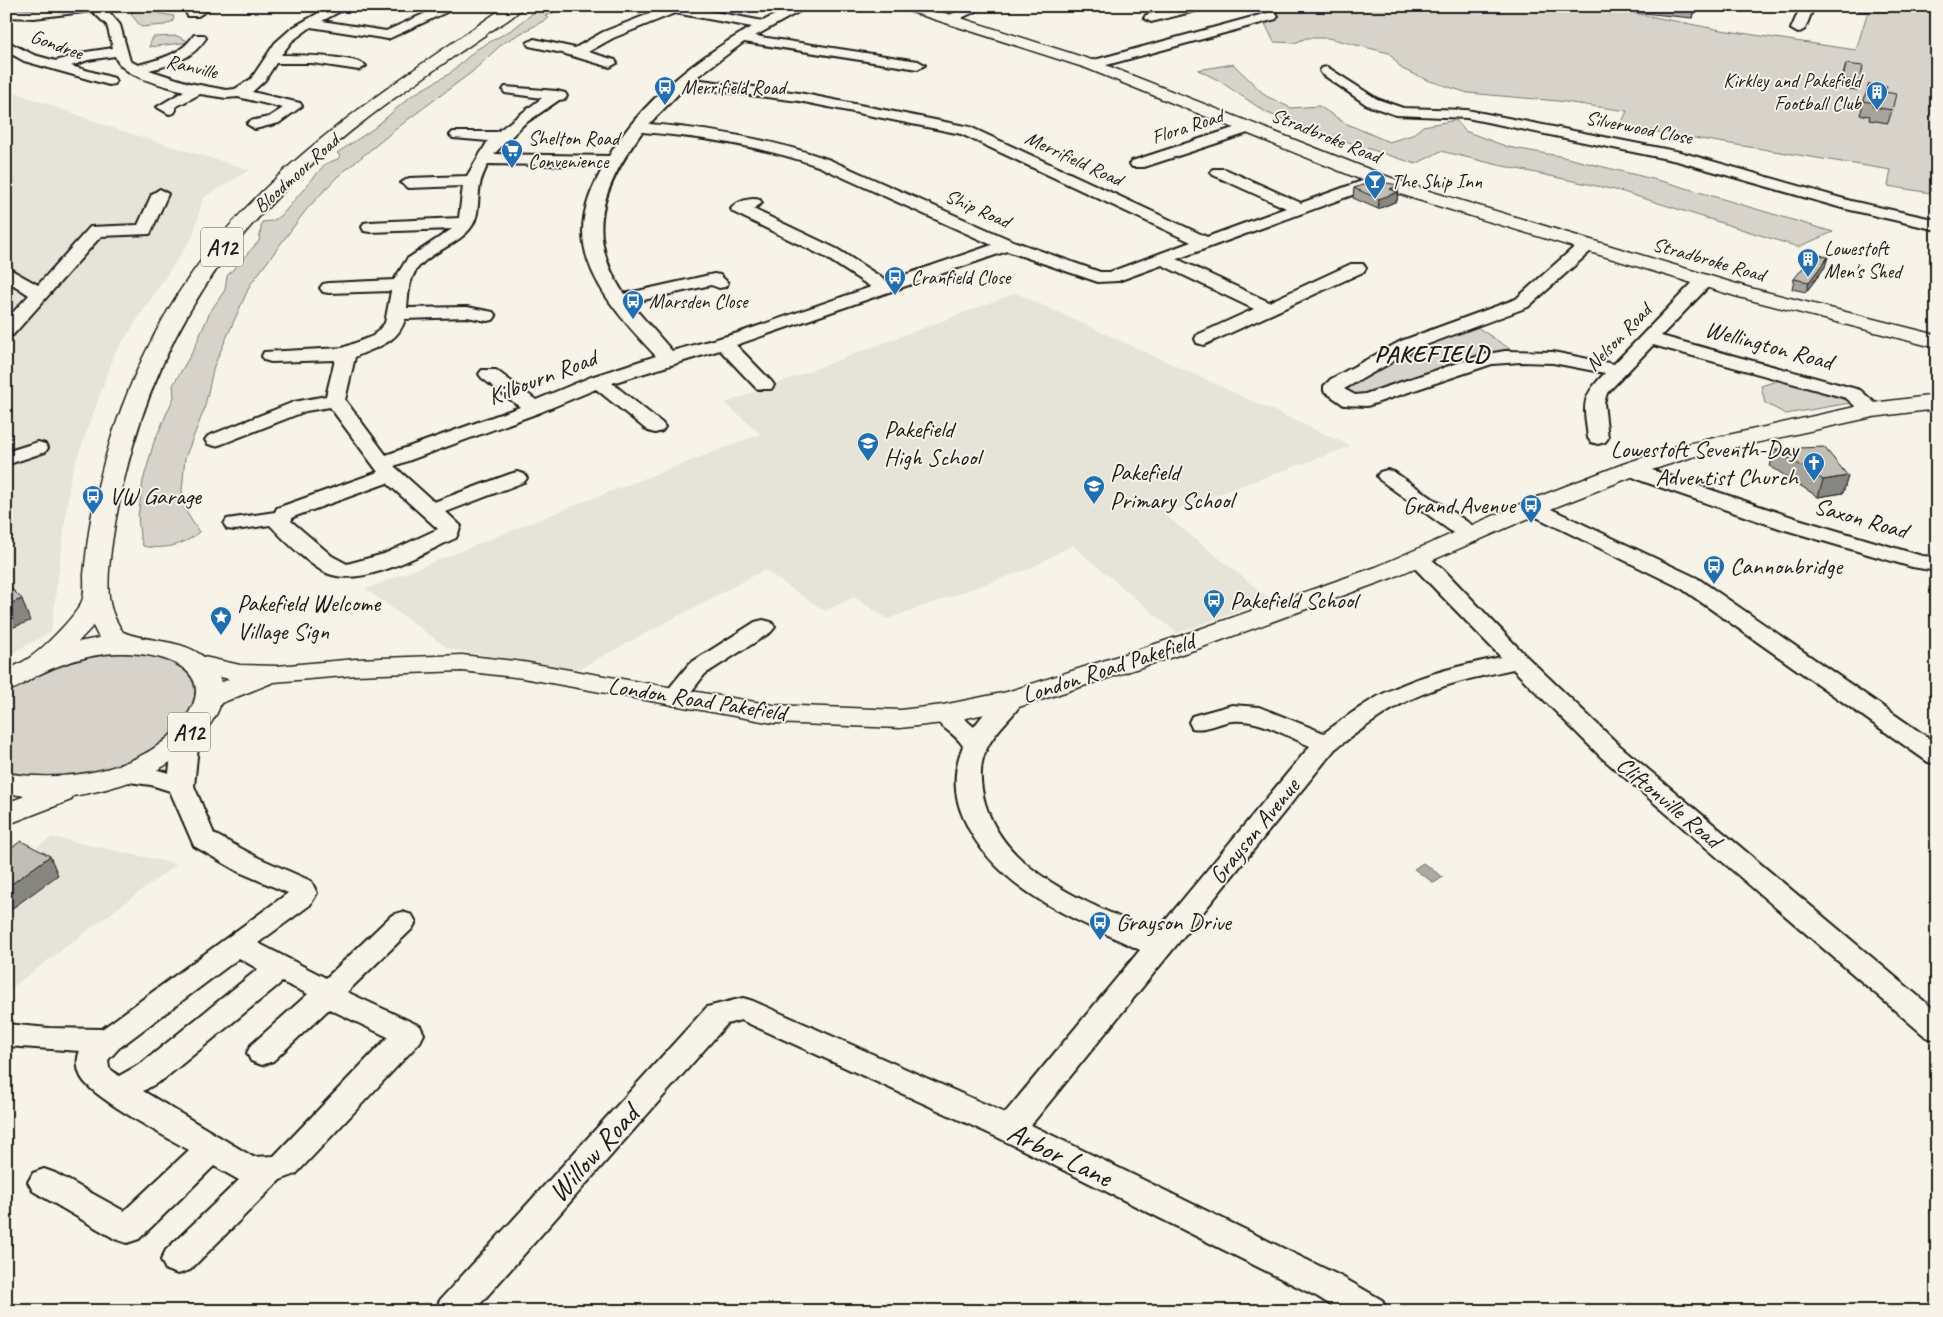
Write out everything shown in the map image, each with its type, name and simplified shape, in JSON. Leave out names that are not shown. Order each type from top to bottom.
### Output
[{"type":"main road","name":"Bloodmoor Road","points":[[39,664],[78,628],[96,600],[104,515],[117,454],[140,386],[162,335],[200,277],[254,210],[313,154],[370,110],[516,6]]},
{"type":"main road","name":"Stradbroke Road","points":[[907,6],[950,18],[1092,65],[1378,180],[1704,281],[1812,311],[1937,342]]},
{"type":"main road","name":"London Road Pakefield","points":[[277,674],[356,667],[462,663],[523,670],[773,714],[900,718],[943,714],[1012,700],[1190,642],[1417,558],[1534,507],[1631,468],[1686,451],[1873,410],[1937,402]]},
{"type":"main road","name":"Bloodmoor Road","points":[[96,600],[112,637],[131,645]]},
{"type":"main road","name":"A12","points":[[6,682],[39,664],[69,653],[100,647],[131,645],[156,647],[178,653],[195,663],[207,679],[209,698],[201,718],[186,737],[158,757],[123,774],[85,784],[6,815]]},
{"type":"main road","points":[[195,663],[240,672],[277,674]]},
{"type":"main road","points":[[209,698],[277,674]]},
{"type":"main road","name":"A12","points":[[6,783],[29,787],[56,788],[85,784]]},
{"type":"street","points":[[193,13],[208,6]]},
{"type":"street","points":[[238,93],[249,90],[261,79],[275,52],[309,23],[317,17],[344,6]]},
{"type":"street","points":[[668,358],[639,327],[599,265],[592,237],[595,200],[612,162],[636,127],[683,82],[715,56],[742,38],[803,6]]},
{"type":"street","points":[[950,18],[981,6]]},
{"type":"street","points":[[1159,19],[1198,6]]},
{"type":"street","points":[[1796,25],[1808,6]]},
{"type":"street","points":[[1865,6],[1917,6]]},
{"type":"street","points":[[6,13],[96,7]]},
{"type":"street","name":"Ranville","points":[[96,7],[111,17],[116,28],[124,63],[135,70],[198,89],[226,94],[238,93],[295,106],[274,120],[258,127]]},
{"type":"street","points":[[576,53],[666,7],[764,25]]},
{"type":"street","points":[[309,23],[393,36],[436,11]]},
{"type":"street","points":[[1092,65],[1271,16]]},
{"type":"street","points":[[742,38],[918,65]]},
{"type":"street","points":[[135,70],[178,58],[190,52],[198,41],[178,45]]},
{"type":"street","name":"Gondree","points":[[6,45],[29,58],[57,66],[96,81]]},
{"type":"street","points":[[535,45],[609,61]]},
{"type":"street","points":[[57,66],[86,56],[120,51]]},
{"type":"street","points":[[272,60],[312,59],[337,67],[359,66]]},
{"type":"street","name":"Silverwood Close","points":[[1337,75],[1372,102],[1401,112],[1467,114],[1680,157],[1848,204],[1937,225]]},
{"type":"street","name":"Merrifield Road","points":[[683,82],[799,97],[965,130],[1206,244]]},
{"type":"street","points":[[161,109],[198,89]]},
{"type":"street","points":[[271,356],[346,354],[384,337],[391,330],[397,314],[400,285],[407,270],[415,261],[459,231],[466,223],[472,181],[497,137],[518,119],[561,96],[510,90]]},
{"type":"street","name":"Ship Road","points":[[636,127],[717,135],[792,151],[824,163],[1007,245],[1098,277],[1112,277],[1378,180]]},
{"type":"street","name":"Flora Road","points":[[1138,164],[1249,128]]},
{"type":"street","points":[[458,135],[497,137]]},
{"type":"street","points":[[484,159],[612,162]]},
{"type":"street","points":[[1219,172],[1301,209]]},
{"type":"street","points":[[409,183],[472,181]]},
{"type":"street","points":[[6,331],[96,231],[144,230],[160,194]]},
{"type":"street","points":[[740,209],[831,253],[885,288]]},
{"type":"street","points":[[370,227],[466,223]]},
{"type":"street","name":"Kilbourn Road","points":[[385,469],[598,381],[668,358],[724,343],[1007,245]]},
{"type":"street","points":[[1586,246],[1522,303],[1408,345],[1338,383],[1334,386],[1334,391],[1350,400],[1367,400],[1489,359],[1506,356],[1563,358],[1615,370]]},
{"type":"street","points":[[1163,259],[1269,309]]},
{"type":"street","points":[[1204,339],[1357,268]]},
{"type":"street","points":[[6,272],[39,294]]},
{"type":"street","points":[[620,300],[713,278]]},
{"type":"street","name":"Nelson Road","points":[[1598,438],[1594,403],[1598,391],[1615,370],[1704,281]]},
{"type":"street","points":[[329,288],[400,285]]},
{"type":"street","points":[[397,314],[468,312],[487,316]]},
{"type":"street","name":"Wellington Road","points":[[1648,338],[1793,376],[1853,394],[1873,410]]},
{"type":"street","points":[[724,343],[764,385]]},
{"type":"street","points":[[346,354],[335,400],[385,469],[450,526],[448,533],[365,568],[348,571],[335,569],[279,522],[285,513],[385,469]]},
{"type":"street","points":[[490,374],[534,408]]},
{"type":"street","points":[[598,381],[655,427]]},
{"type":"street","points":[[216,442],[301,406],[335,400]]},
{"type":"street","points":[[6,459],[38,448]]},
{"type":"street","name":"Saxon Road","points":[[1631,468],[1650,477],[1790,524],[1931,567]]},
{"type":"street","points":[[1387,476],[1471,536]]},
{"type":"street","points":[[432,510],[516,478]]},
{"type":"street","points":[[1534,507],[1689,582],[1937,756]]},
{"type":"street","points":[[235,524],[282,517]]},
{"type":"street","name":"Cliftonville Road","points":[[1417,558],[1610,751],[1937,1029]]},
{"type":"street","points":[[674,697],[697,669],[764,627]]},
{"type":"street","name":"Grayson Avenue","points":[[1010,1129],[1326,743],[1375,709],[1410,690],[1445,678],[1518,661]]},
{"type":"street","points":[[1012,700],[992,720],[975,745],[968,768],[967,784],[975,813],[989,841],[1014,869],[1050,892],[1159,947]]},
{"type":"street","points":[[1201,722],[1232,713],[1260,715],[1326,743]]},
{"type":"street","points":[[943,714],[969,736],[975,745]]},
{"type":"street","points":[[186,737],[181,786],[203,840],[249,865],[302,888],[303,893],[300,898],[238,945],[108,1040],[92,1057],[94,1073],[118,1091],[248,1170],[269,1171],[286,1165],[409,1034],[335,999],[329,992],[279,968],[238,945]]},
{"type":"street","points":[[123,774],[153,777],[181,786]]},
{"type":"street","points":[[262,1053],[402,922]]},
{"type":"street","points":[[118,1091],[153,1071],[279,968]]},
{"type":"street","name":"Arbor Lane","points":[[743,1009],[1010,1129],[1330,1287],[1370,1311]]},
{"type":"street","name":"Willow Road","points":[[452,1311],[717,1015],[743,1009]]},
{"type":"street","points":[[6,1035],[49,1039],[108,1040]]},
{"type":"street","points":[[44,1182],[127,1229],[212,1148]]},
{"type":"street","points":[[178,1260],[269,1171]]},
{"type":"shaded area","points":[[542,6],[562,9],[545,16],[549,18],[503,43],[472,72],[406,121],[337,177],[306,210],[250,285],[214,366],[204,410],[185,458],[182,491],[185,510],[199,532],[187,541],[172,546],[143,546],[138,516],[143,481],[154,442],[174,397],[173,385],[193,351],[210,312],[225,290],[227,276],[259,241],[262,222],[272,221],[281,216],[325,164],[338,159],[340,156],[337,153],[373,129],[411,96],[449,74],[477,49],[513,29]]},
{"type":"shaded area","points":[[1267,6],[1617,6],[1618,10],[1721,30],[1856,50],[1868,11],[1936,8],[1937,194],[1888,186],[1891,170],[1620,126],[1627,111],[1558,101],[1468,93],[1430,81],[1402,69],[1389,53],[1328,38],[1306,38],[1295,43],[1274,42],[1258,9]]},
{"type":"shaded area","points":[[134,9],[174,16],[173,21],[165,25],[141,27],[131,14]]},
{"type":"shaded area","points":[[177,36],[190,42],[149,47],[153,37]]},
{"type":"shaded area","points":[[1233,64],[1266,96],[1291,108],[1319,106],[1345,123],[1389,142],[1412,135],[1423,126],[1456,120],[1465,131],[1508,147],[1559,156],[1669,183],[1833,232],[1798,247],[1620,191],[1441,151],[1416,164],[1317,132],[1267,113],[1218,80],[1198,70]]},
{"type":"shaded area","points":[[6,89],[119,130],[250,170],[203,198],[193,236],[115,353],[71,475],[51,632],[6,656]]},
{"type":"shaded area","name":"Pakefield High School","points":[[1016,293],[1351,446],[1164,514],[1271,600],[1177,633],[1072,545],[1031,568],[887,619],[854,597],[825,611],[764,570],[575,671],[449,649],[366,589],[578,504],[761,434],[725,403]]},
{"type":"shaded area","points":[[1474,325],[1516,353],[1359,398],[1340,387],[1417,344]]},
{"type":"shaded area","points":[[1783,379],[1847,397],[1850,403],[1786,414],[1765,403],[1761,386]]},
{"type":"shaded area","points":[[122,652],[161,658],[173,663],[187,673],[193,684],[194,697],[191,709],[184,722],[174,733],[163,743],[140,758],[105,771],[55,777],[24,776],[6,772],[6,693],[33,677],[61,665],[90,657]]},
{"type":"shaded area","points":[[52,837],[177,864],[11,988],[6,983],[6,867]]},
{"type":"shaded area","points":[[1423,863],[1443,877],[1434,883],[1414,869]]},
{"type":"building","points":[[1846,64],[1863,66],[1860,81],[1843,79]]},
{"type":"building","points":[[1869,84],[1887,87],[1885,92],[1896,94],[1892,110],[1873,107],[1874,103],[1864,101]]},
{"type":"building","points":[[1374,181],[1399,185],[1390,189],[1398,192],[1379,199],[1354,188]]},
{"type":"building","points":[[1814,254],[1828,257],[1809,282],[1794,279]]},
{"type":"building","points":[[1824,447],[1848,476],[1823,480],[1775,449]]},
{"type":"building","points":[[6,583],[22,599],[6,605]]},
{"type":"building","points":[[21,841],[50,856],[6,888],[6,852]]},
{"type":"place","name":"Merrifield Road","points":[[665,106]]},
{"type":"place","name":"Kirkley and Pakefield Football Club","points":[[1877,111]]},
{"type":"place","name":"Shelton Road Convenience","points":[[512,169]]},
{"type":"place","name":"The Ship Inn","points":[[1375,200]]},
{"type":"place","name":"Lowestoft Men's Shed","points":[[1808,278]]},
{"type":"place","name":"Cranfield Close","points":[[895,296]]},
{"type":"place","name":"Marsden Close","points":[[633,320]]},
{"type":"place","name":"Pakefield High School","points":[[868,462]]},
{"type":"place","name":"Lowestoft Seventh-Day Adventist Church","points":[[1814,482]]},
{"type":"place","name":"Pakefield Primary School","points":[[1094,505]]},
{"type":"place","name":"VW Garage","points":[[93,515]]},
{"type":"place","name":"Grand Avenue","points":[[1531,524]]},
{"type":"place","name":"Cannonbridge","points":[[1714,585]]},
{"type":"place","name":"Pakefield School","points":[[1214,619]]},
{"type":"place","name":"Pakefield Welcome Village Sign","points":[[221,636]]},
{"type":"place","name":"Grayson Drive","points":[[1100,941]]},
{"type":"district","name":"PAKEFIELD","points":[[1432,354]]}]
